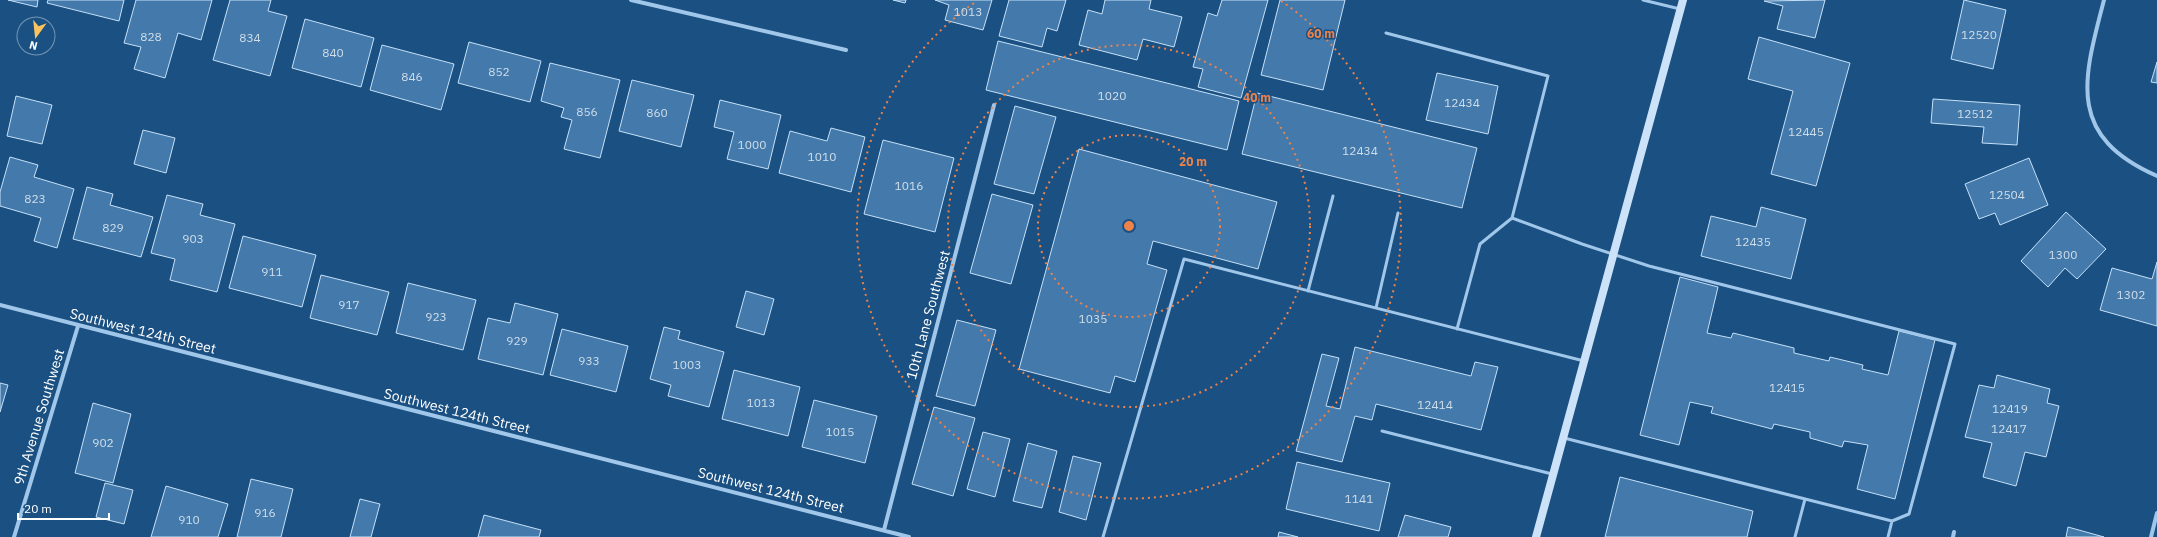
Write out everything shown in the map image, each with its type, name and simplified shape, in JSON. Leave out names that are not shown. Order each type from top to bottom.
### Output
[{"type":"main road","points":[[1536,537],[1683,0]]},
{"type":"street","points":[[631,0],[846,50]]},
{"type":"street","points":[[2104,0],[2091,49],[2086,82],[2088,105],[2093,124],[2107,143],[2127,160],[2157,176]]},
{"type":"street","name":"10th Lane Southwest","points":[[884,530],[994,105]]},
{"type":"street","name":"Southwest 124th Street","points":[[0,305],[910,537]]},
{"type":"street","name":"9th Avenue Southwest","points":[[14,537],[78,326]]},
{"type":"street","points":[[2150,537],[2157,513]]},
{"type":"lane","points":[[1643,0],[1680,9]]},
{"type":"lane","points":[[1386,33],[1548,76],[1512,218],[1480,244],[1457,329]]},
{"type":"lane","points":[[1308,291],[1332,196]]},
{"type":"lane","points":[[1376,308],[1398,213]]},
{"type":"lane","points":[[1512,218],[1582,244],[1649,266],[1955,344],[1909,514],[1892,521],[1564,438]]},
{"type":"lane","points":[[1103,537],[1184,259],[1585,362]]},
{"type":"lane","points":[[1382,431],[1554,474]]},
{"type":"lane","points":[[1795,537],[1805,499]]},
{"type":"lane","points":[[1888,537],[1892,521]]},
{"type":"building","points":[[8,0],[38,0],[37,7]]},
{"type":"building","points":[[48,0],[124,0],[119,21],[47,3]]},
{"type":"building","points":[[136,0],[212,0],[201,40],[178,33],[165,78],[134,69],[141,47],[124,43]]},
{"type":"building","points":[[230,0],[271,0],[268,11],[287,16],[270,76],[213,60]]},
{"type":"building","points":[[893,0],[906,0],[905,3]]},
{"type":"building","points":[[935,0],[992,0],[983,30],[945,20],[949,5]]},
{"type":"building","points":[[1009,0],[1066,0],[1057,31],[1047,28],[1042,47],[999,36]]},
{"type":"building","points":[[1105,0],[1151,0],[1149,9],[1182,17],[1174,47],[1143,39],[1137,60],[1079,45],[1088,10],[1102,14]]},
{"type":"building","points":[[1222,0],[1268,0],[1241,98],[1198,87],[1203,69],[1193,67],[1208,13],[1217,16]]},
{"type":"building","points":[[1280,0],[1345,0],[1323,90],[1261,75]]},
{"type":"building","points":[[1825,0],[1815,38],[1777,29],[1783,6],[1764,1]]},
{"type":"building","points":[[1964,0],[2006,10],[1993,69],[1951,59]]},
{"type":"building","points":[[305,19],[374,38],[361,87],[292,68]]},
{"type":"building","points":[[1759,37],[1850,63],[1816,186],[1771,174],[1793,91],[1748,79]]},
{"type":"building","points":[[998,41],[1239,101],[1227,150],[986,90]]},
{"type":"building","points":[[469,42],[541,61],[530,102],[458,83]]},
{"type":"building","points":[[382,45],[454,64],[441,110],[370,90]]},
{"type":"building","points":[[2157,62],[2157,83],[2151,82]]},
{"type":"building","points":[[550,63],[620,80],[600,158],[564,149],[572,120],[561,117],[564,108],[541,101]]},
{"type":"building","points":[[1437,73],[1498,86],[1488,134],[1426,120]]},
{"type":"building","points":[[632,80],[694,95],[681,147],[619,131]]},
{"type":"building","points":[[1257,93],[1477,148],[1462,208],[1242,154]]},
{"type":"building","points":[[16,96],[52,105],[42,144],[7,136]]},
{"type":"building","points":[[1933,99],[2020,105],[2017,145],[1982,143],[1984,127],[1931,123]]},
{"type":"building","points":[[720,100],[781,115],[768,169],[727,159],[734,132],[714,127]]},
{"type":"building","points":[[1015,106],[1056,117],[1034,194],[994,184]]},
{"type":"building","points":[[831,128],[865,137],[851,192],[779,173],[790,131],[827,141]]},
{"type":"building","points":[[143,130],[175,138],[166,173],[134,164]]},
{"type":"building","points":[[883,140],[954,158],[935,232],[864,214]]},
{"type":"building","points":[[1079,149],[1277,202],[1258,269],[1153,241],[1147,264],[1167,270],[1135,382],[1115,376],[1110,393],[1019,369]]},
{"type":"building","points":[[10,157],[38,165],[34,177],[74,189],[57,248],[34,241],[41,218],[0,206],[0,192]]},
{"type":"building","points":[[2029,158],[2048,205],[2000,225],[1995,213],[1979,219],[1965,184]]},
{"type":"building","points":[[87,187],[113,194],[110,205],[153,217],[141,257],[73,239]]},
{"type":"building","points":[[992,194],[1033,205],[1011,284],[970,273]]},
{"type":"building","points":[[167,195],[203,204],[200,215],[235,224],[217,292],[170,280],[175,259],[151,253]]},
{"type":"building","points":[[1761,207],[1806,219],[1791,279],[1701,256],[1711,216],[1756,227]]},
{"type":"building","points":[[2066,212],[2106,249],[2077,279],[2065,268],[2048,287],[2021,261]]},
{"type":"building","points":[[243,236],[316,255],[302,307],[229,288]]},
{"type":"building","points":[[2157,262],[2157,326],[2100,310],[2112,268],[2152,279]]},
{"type":"building","points":[[321,275],[389,292],[377,335],[310,318]]},
{"type":"building","points":[[1680,277],[1718,287],[1707,333],[1731,338],[1733,333],[1794,348],[1794,353],[1829,361],[1830,357],[1863,365],[1862,369],[1888,375],[1899,331],[1935,340],[1895,499],[1857,489],[1868,445],[1844,441],[1842,447],[1810,438],[1810,432],[1774,424],[1772,429],[1711,413],[1713,407],[1690,402],[1679,445],[1640,435]]},
{"type":"building","points":[[408,283],[476,300],[463,350],[396,333]]},
{"type":"building","points":[[746,291],[774,299],[764,335],[736,327]]},
{"type":"building","points":[[515,303],[558,314],[543,375],[478,359],[488,318],[510,323]]},
{"type":"building","points":[[957,320],[996,330],[975,406],[936,396]]},
{"type":"building","points":[[664,327],[680,331],[678,339],[724,352],[709,407],[668,396],[671,385],[650,379]]},
{"type":"building","points":[[562,329],[628,346],[616,392],[550,375]]},
{"type":"building","points":[[1355,347],[1471,376],[1475,362],[1498,367],[1481,430],[1376,404],[1372,420],[1355,416],[1342,462],[1296,451],[1322,354],[1339,358],[1326,406],[1340,409]]},
{"type":"building","points":[[734,370],[800,387],[788,436],[722,419]]},
{"type":"building","points":[[1997,375],[2050,389],[2047,403],[2059,406],[2046,457],[2025,452],[2016,486],[1983,477],[1992,443],[1965,437],[1979,385],[1994,388]]},
{"type":"building","points":[[0,383],[8,385],[0,412]]},
{"type":"building","points":[[814,400],[877,416],[865,463],[802,447]]},
{"type":"building","points":[[93,403],[131,414],[113,483],[75,473]]},
{"type":"building","points":[[934,407],[975,418],[953,496],[912,484]]},
{"type":"building","points":[[983,432],[1010,439],[995,497],[967,489]]},
{"type":"building","points":[[1028,443],[1057,451],[1042,508],[1013,501]]},
{"type":"building","points":[[1073,456],[1101,463],[1086,520],[1059,512]]},
{"type":"building","points":[[1297,462],[1390,483],[1379,531],[1286,509]]},
{"type":"building","points":[[1620,477],[1753,511],[1747,537],[1605,537]]},
{"type":"building","points":[[251,479],[293,489],[281,537],[237,537]]},
{"type":"building","points":[[105,483],[133,490],[124,524],[96,517]]},
{"type":"building","points":[[166,486],[228,504],[218,537],[151,537]]},
{"type":"building","points":[[360,499],[380,504],[371,537],[350,537]]},
{"type":"building","points":[[484,515],[541,530],[539,537],[478,537]]},
{"type":"building","points":[[1405,515],[1451,527],[1448,537],[1398,537]]},
{"type":"building","points":[[2068,527],[2104,537],[2066,537]]},
{"type":"building","points":[[1279,532],[1298,537],[1278,537]]}]
